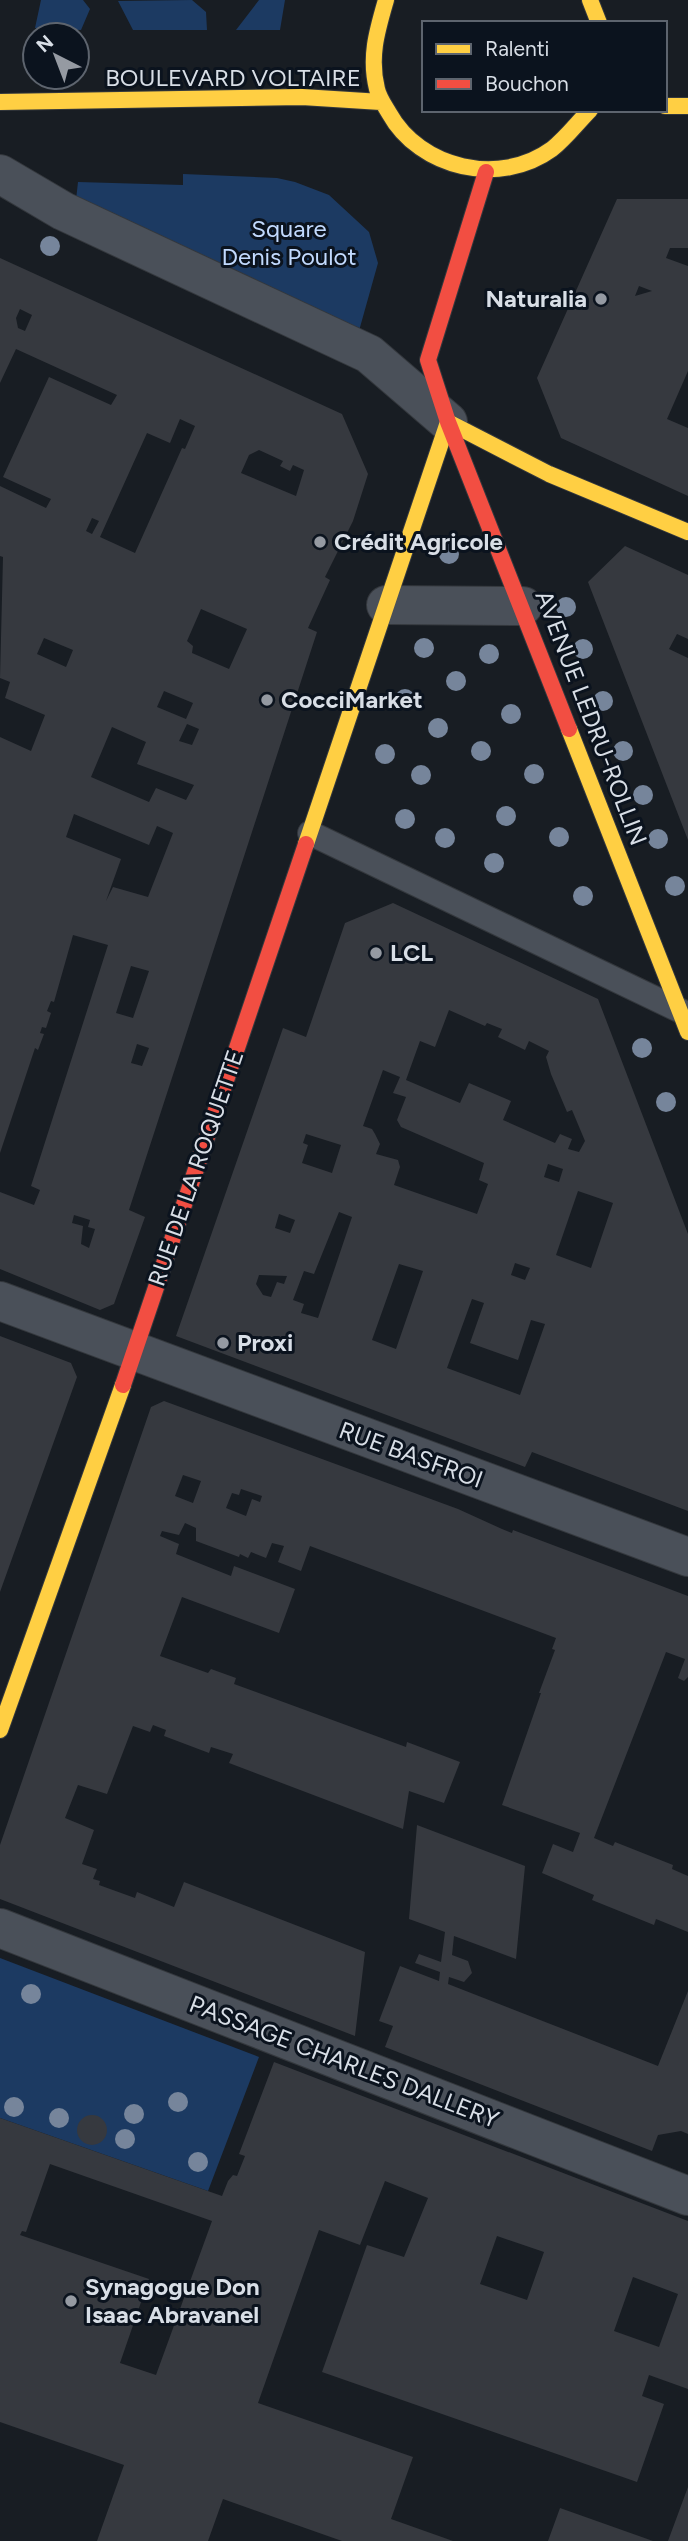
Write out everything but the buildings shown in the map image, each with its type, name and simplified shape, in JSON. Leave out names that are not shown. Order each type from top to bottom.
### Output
[{"type":"main road","points":[[386,0],[373,34],[375,86],[402,134],[431,157],[448,165],[486,172],[535,161],[557,148],[576,131],[589,112]]},
{"type":"main road","points":[[590,0],[598,21]]},
{"type":"main road","name":"BOULEVARD VOLTAIRE","points":[[0,102],[302,97],[382,102]]},
{"type":"main road","points":[[667,106],[688,106]]},
{"type":"main road","points":[[486,172],[428,360],[448,422],[549,474],[688,532]]},
{"type":"main road","name":"RUE DE LA ROQUETTE","points":[[0,1730],[135,1353],[448,422]]},
{"type":"main road","name":"AVENUE LEDRU-ROLLIN","points":[[448,422],[685,1019]]},
{"type":"street","points":[[0,174],[63,211],[369,354],[448,422]]},
{"type":"street","points":[[386,604],[523,606]]},
{"type":"street","name":"RUE BASFROI","points":[[0,1301],[688,1557]]},
{"type":"street","name":"PASSAGE CHARLES DALLERY","points":[[0,1928],[688,2196]]},
{"type":"lane","points":[[310,833],[685,1019]]},
{"type":"green space","points":[[41,0],[83,0],[90,9],[85,21],[36,21]]},
{"type":"green space","points":[[192,0],[206,12],[207,30],[133,30],[118,1]]},
{"type":"green space","points":[[259,0],[285,0],[280,30],[236,30]]},
{"type":"green space","name":"Square Denis Poulot","points":[[183,174],[277,178],[295,182],[329,195],[369,232],[378,263],[357,338],[75,209],[78,182],[183,185]]},
{"type":"green space","points":[[0,1958],[259,2057],[208,2191],[0,2118]]},
{"type":"traffic: slow","points":[[386,0],[374,55],[378,92],[403,132],[420,148],[440,159],[463,166],[486,169],[509,167],[531,161],[552,149],[588,112]]},
{"type":"traffic: slow","points":[[590,0],[598,21]]},
{"type":"traffic: slow","points":[[0,102],[302,97],[381,102]]},
{"type":"traffic: slow","points":[[667,106],[688,106]]},
{"type":"traffic: slow","points":[[448,422],[549,474],[688,532]]},
{"type":"traffic: slow","points":[[306,844],[448,422]]},
{"type":"traffic: slow","points":[[569,729],[688,1032]]},
{"type":"traffic: slow","points":[[0,1730],[123,1385]]},
{"type":"traffic: jam","points":[[486,172],[428,360],[448,422],[569,729]]},
{"type":"traffic: jam","points":[[123,1385],[306,844]]},
{"type":"place","name":"Naturalia","points":[[601,299]]},
{"type":"place","name":"Crédit Agricole","points":[[320,542]]},
{"type":"place","name":"CocciMarket","points":[[267,700]]},
{"type":"place","name":"LCL","points":[[376,953]]},
{"type":"place","name":"Proxi","points":[[223,1343]]},
{"type":"place","name":"Synagogue Don Isaac Abravanel","points":[[71,2301]]}]
